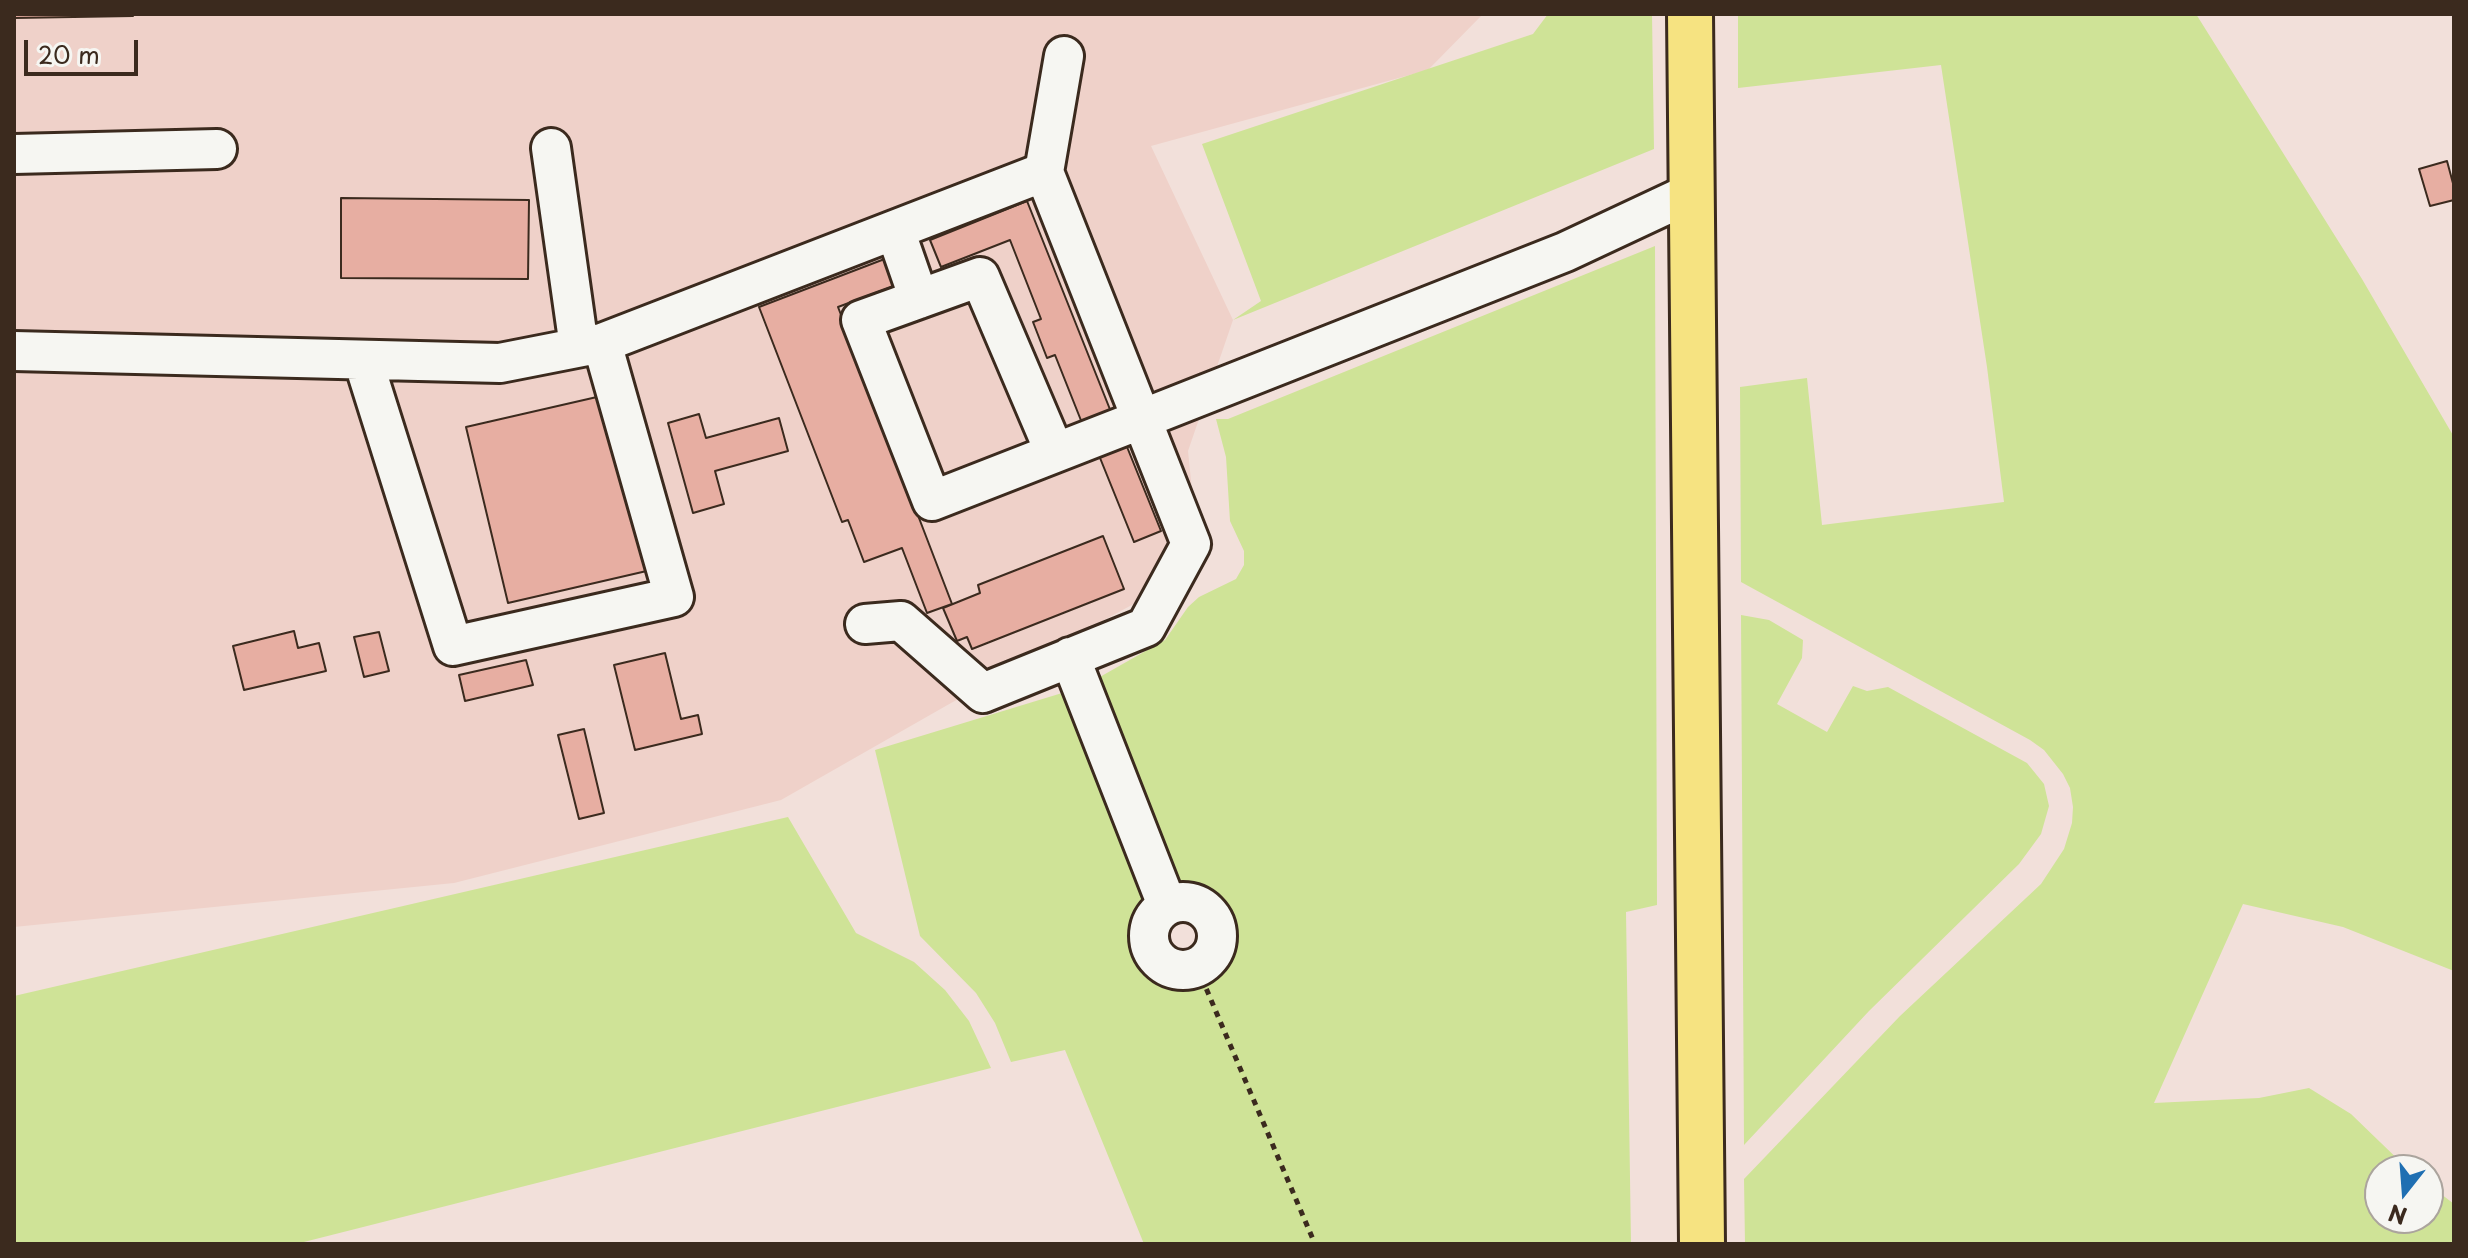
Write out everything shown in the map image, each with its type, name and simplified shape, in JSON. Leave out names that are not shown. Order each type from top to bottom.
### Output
[{"type":"main road","points":[[1690,14],[1702,1244]]},
{"type":"lane","points":[[865,624],[901,621],[983,693],[1146,627],[1191,544],[1044,172],[1064,56]]},
{"type":"lane","points":[[363,360],[453,646],[674,597],[590,345],[551,148]]},
{"type":"lane","points":[[14,154],[217,149]]},
{"type":"lane","points":[[14,351],[500,363],[590,345],[1044,172]]},
{"type":"lane","points":[[1055,453],[980,277],[861,320],[932,501],[1055,453],[1142,419],[1565,252],[1693,192]]},
{"type":"lane","points":[[895,230],[919,299]]},
{"type":"lane","points":[[1070,657],[1167,905],[1157,912],[1151,922],[1148,934],[1150,946],[1155,957],[1175,969],[1197,967]]},
{"type":"path","points":[[1197,967],[1315,1244]]},
{"type":"shaded area","points":[[14,14],[1483,14],[1428,70],[1151,146],[1233,320],[1188,451],[1200,568],[951,703],[781,800],[454,883],[14,927]]},
{"type":"green space","points":[[1548,14],[1652,14],[1654,149],[1233,320],[1261,301],[1202,144],[1533,34]]},
{"type":"green space","points":[[1738,14],[2196,14],[2362,279],[2454,437],[2454,971],[2343,927],[2243,904],[2154,1103],[2259,1098],[2309,1088],[2351,1114],[2392,1154],[2364,1154],[2364,1234],[2444,1234],[2444,1196],[2454,1204],[2454,1244],[1745,1244],[1744,1179],[1900,1016],[2041,884],[2064,849],[2073,807],[2070,788],[2063,774],[2044,750],[2030,740],[1741,582],[1740,387],[1807,378],[1822,525],[2004,502],[1987,367],[1941,65],[1738,88]]},
{"type":"green space","points":[[1655,246],[1657,905],[1626,912],[1631,1244],[1144,1244],[1065,1050],[1011,1062],[995,1023],[976,993],[920,936],[875,750],[1072,690],[1155,891],[1143,901],[1131,930],[1138,960],[1159,981],[1174,985],[1189,986],[1215,975],[1232,950],[1235,935],[1227,908],[1218,896],[1206,888],[1177,883],[1091,682],[1165,640],[1188,607],[1199,597],[1236,579],[1244,565],[1244,551],[1230,521],[1226,457],[1216,419],[1228,419]]},
{"type":"green space","points":[[1741,615],[1769,620],[1803,640],[1802,658],[1777,704],[1827,732],[1853,686],[1867,691],[1888,687],[2027,763],[2044,784],[2049,806],[2041,834],[2019,864],[1869,1011],[1744,1145]]},
{"type":"green space","points":[[788,817],[856,933],[914,962],[945,990],[969,1021],[991,1068],[296,1244],[14,1244],[14,996]]},
{"type":"building","points":[[14,14],[133,14],[133,16],[14,18]]},
{"type":"building","points":[[2447,161],[2454,200],[2430,206],[2419,169]]},
{"type":"building","points":[[341,198],[529,200],[528,279],[341,278]]},
{"type":"building","points":[[1027,201],[1115,422],[1086,433],[1055,355],[1047,358],[1033,322],[1041,319],[1010,240],[941,267],[930,240]]},
{"type":"building","points":[[895,255],[905,282],[838,307],[952,604],[927,613],[902,548],[864,562],[848,520],[842,522],[759,307]]},
{"type":"building","points":[[610,394],[651,570],[508,603],[466,427]]},
{"type":"building","points":[[699,414],[706,438],[779,418],[788,451],[715,471],[724,504],[693,513],[668,423]]},
{"type":"building","points":[[1123,437],[1161,531],[1134,542],[1096,448]]},
{"type":"building","points":[[1103,536],[1124,589],[972,649],[967,637],[957,641],[943,608],[980,593],[978,585]]},
{"type":"building","points":[[294,631],[298,648],[319,643],[326,671],[244,690],[233,646]]},
{"type":"building","points":[[379,632],[389,671],[364,677],[354,637]]},
{"type":"building","points":[[665,653],[681,719],[698,715],[702,734],[635,750],[614,665]]},
{"type":"building","points":[[526,660],[533,685],[465,701],[459,675]]},
{"type":"building","points":[[584,729],[604,813],[579,819],[558,735]]}]
